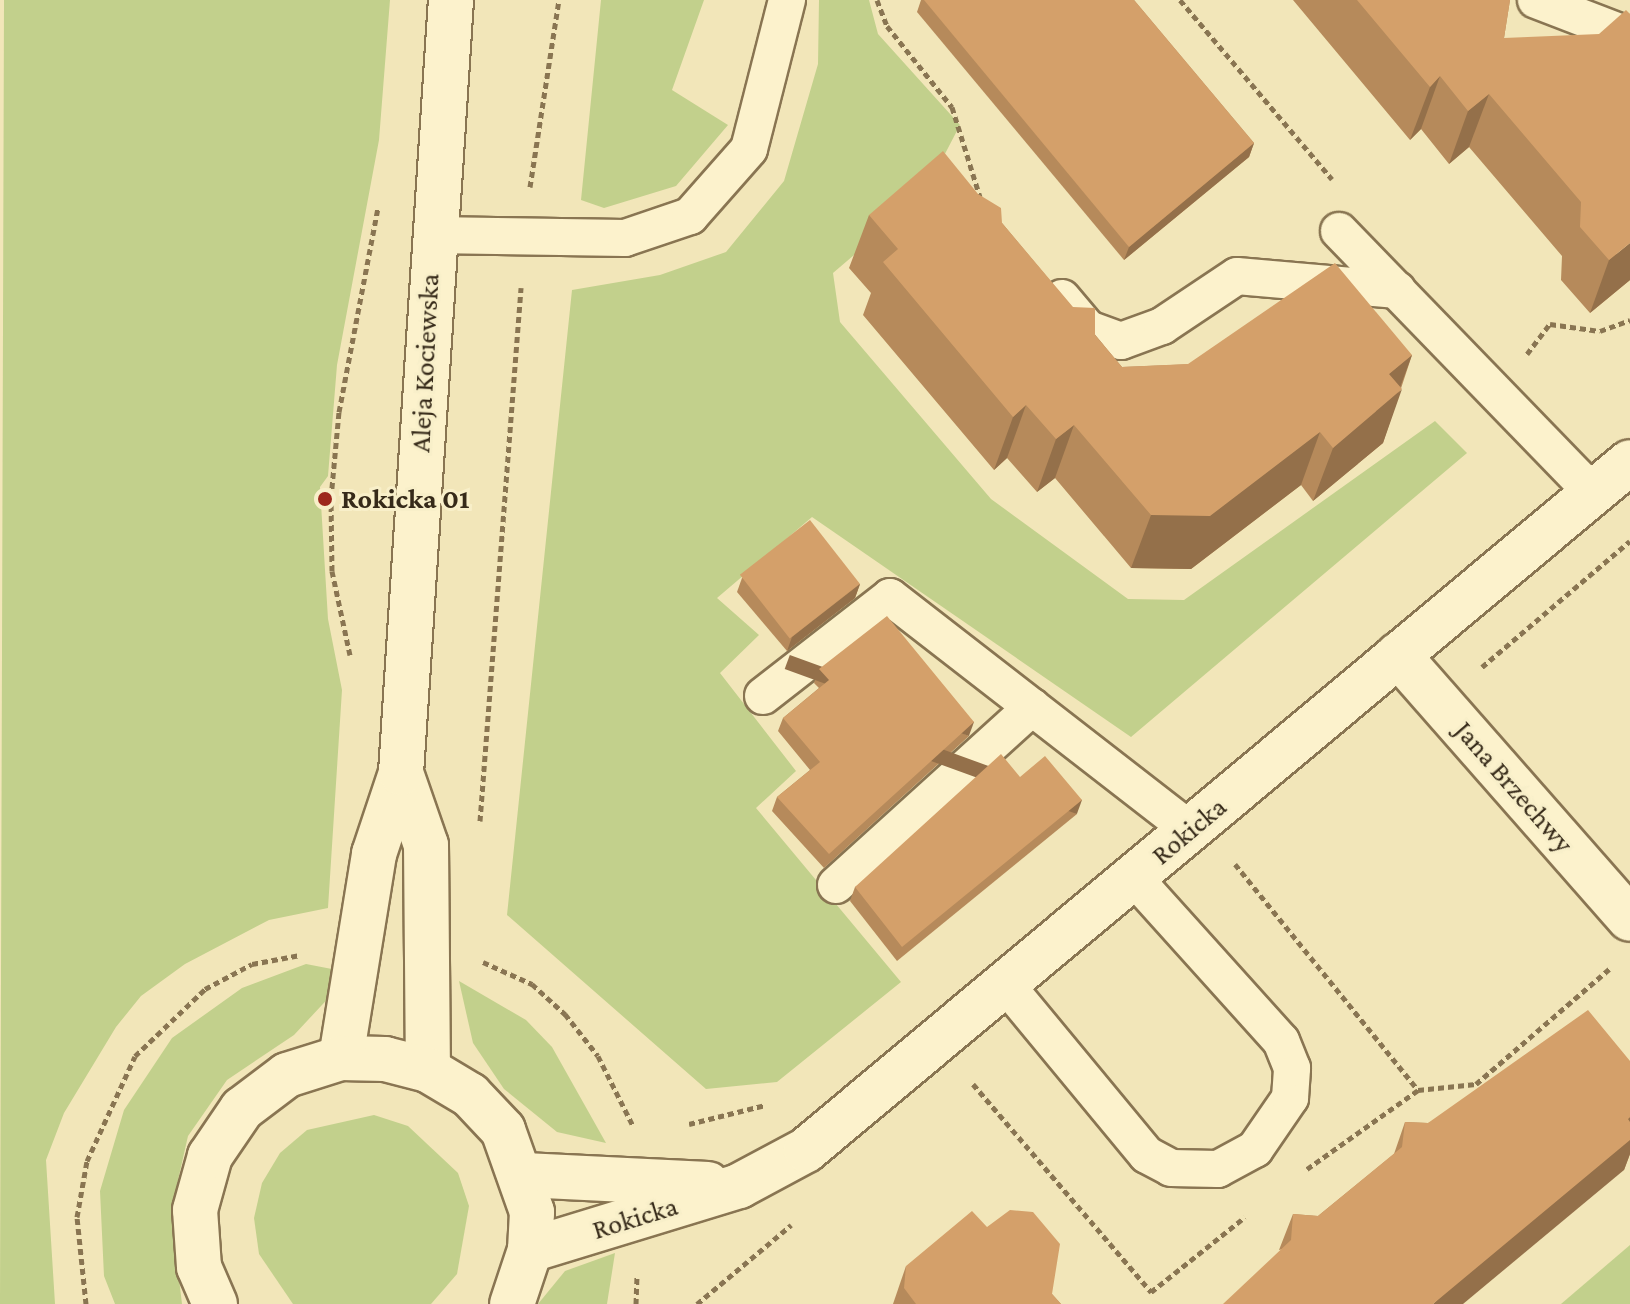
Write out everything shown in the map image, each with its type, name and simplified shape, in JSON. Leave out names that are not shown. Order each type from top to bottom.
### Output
[{"type":"street","name":"Aleja Kociewska","points":[[341,1058],[374,854],[401,773],[432,235],[451,0]]},
{"type":"street","name":"Rokicka","points":[[530,1250],[639,1199],[739,1186],[806,1150],[1007,986],[1630,462]]},
{"type":"street","name":"Jana Brzechwy","points":[[1398,655],[1630,919]]},
{"type":"street","name":"Aleja Kociewska","points":[[401,773],[426,845],[428,1070]]},
{"type":"street","points":[[215,1304],[199,1267],[195,1210],[210,1156],[242,1109],[264,1092],[287,1075],[341,1058],[385,1059],[428,1070],[470,1095],[503,1130],[524,1175],[530,1250],[512,1304]]},
{"type":"street","name":"Rokicka","points":[[524,1175],[639,1199]]},
{"type":"lane","points":[[432,235],[526,241],[625,238],[663,229],[717,191],[749,149],[787,0]]},
{"type":"lane","points":[[1536,0],[1630,36]]},
{"type":"lane","points":[[1339,231],[1593,493]]},
{"type":"lane","points":[[1039,271],[1088,329],[1121,341],[1162,326],[1237,276],[1397,290]]},
{"type":"lane","points":[[763,696],[890,597],[1190,830]]},
{"type":"lane","points":[[836,885],[1032,707]]},
{"type":"lane","points":[[1007,986],[1147,1155],[1171,1168],[1218,1169],[1255,1149],[1290,1098],[1292,1068],[1281,1041],[1134,878]]},
{"type":"path","points":[[479,834],[535,129],[559,0]]},
{"type":"path","points":[[877,0],[887,26],[952,107],[982,201]]},
{"type":"path","points":[[1180,0],[1326,170],[1350,208],[1339,231]]},
{"type":"path","points":[[354,671],[332,571],[331,498],[339,412],[379,201]]},
{"type":"path","points":[[1496,392],[1550,324],[1600,331],[1630,320]]},
{"type":"path","points":[[1440,703],[1630,541]]},
{"type":"path","points":[[1229,857],[1418,1090]]},
{"type":"path","points":[[86,1304],[77,1217],[87,1161],[135,1056],[205,989],[252,964],[313,953]]},
{"type":"path","points":[[472,957],[532,984],[598,1056],[637,1136],[636,1304]]},
{"type":"path","points":[[679,1126],[780,1097]]},
{"type":"green space","points":[[4,0],[390,0],[379,140],[337,365],[328,476],[320,487],[328,619],[342,690],[328,908],[269,920],[185,964],[141,996],[116,1027],[64,1113],[46,1160],[55,1304],[0,1304]]},
{"type":"green space","points":[[601,0],[704,0],[672,90],[728,125],[676,186],[604,208],[581,200]]},
{"type":"green space","points":[[819,0],[869,0],[878,34],[960,125],[923,196],[833,273],[840,322],[991,499],[1128,599],[1184,600],[1435,421],[1467,453],[1131,737],[812,517],[717,598],[759,635],[720,673],[796,771],[756,808],[901,982],[777,1082],[706,1089],[507,915],[572,290],[660,275],[726,252],[784,181],[818,64]]},
{"type":"green space","points":[[306,964],[337,970],[335,991],[294,1035],[227,1080],[188,1136],[171,1211],[182,1304],[115,1304],[104,1276],[100,1191],[124,1110],[172,1038],[242,988]]},
{"type":"green space","points":[[459,981],[526,1020],[552,1047],[606,1143],[557,1132],[504,1089],[473,1043]]},
{"type":"green space","points":[[374,1115],[408,1126],[458,1173],[469,1206],[457,1274],[431,1304],[293,1304],[259,1254],[254,1218],[262,1183],[280,1153],[307,1130]]},
{"type":"green space","points":[[1630,1245],[1630,1304],[1561,1304]]},
{"type":"green space","points":[[615,1253],[607,1304],[538,1304],[565,1271]]},
{"type":"building","points":[[924,0],[1134,0],[1254,143],[1129,247]]},
{"type":"building","points":[[1357,0],[1510,0],[1504,38],[1599,34],[1626,10],[1630,14],[1630,243],[1609,260],[1580,227],[1581,202],[1489,94],[1468,111],[1440,76],[1430,87]]},
{"type":"building","points":[[943,151],[978,194],[1001,208],[1002,223],[1073,307],[1095,308],[1095,335],[1122,367],[1188,364],[1335,263],[1412,355],[1389,374],[1402,389],[1333,448],[1320,432],[1210,516],[1151,515],[1074,425],[1056,439],[1026,405],[1013,417],[883,262],[898,249],[869,215]]},
{"type":"building","points":[[810,520],[860,584],[790,639],[740,575]]},
{"type":"building","points":[[887,616],[974,722],[829,854],[777,797],[820,762],[783,718],[829,680],[819,669]]},
{"type":"building","points":[[1001,754],[1020,777],[1045,756],[1082,800],[902,947],[855,887]]},
{"type":"building","points":[[1588,1010],[1630,1061],[1630,1140],[1433,1304],[1223,1304],[1291,1240],[1293,1214],[1318,1216],[1402,1147],[1405,1122],[1428,1123]]},
{"type":"building","points":[[1010,1210],[1033,1212],[1060,1244],[1052,1294],[1061,1304],[916,1304],[904,1288],[906,1266],[972,1211],[987,1227]]},
{"type":"place","name":"Rokicka 01","points":[[325,499]]}]
